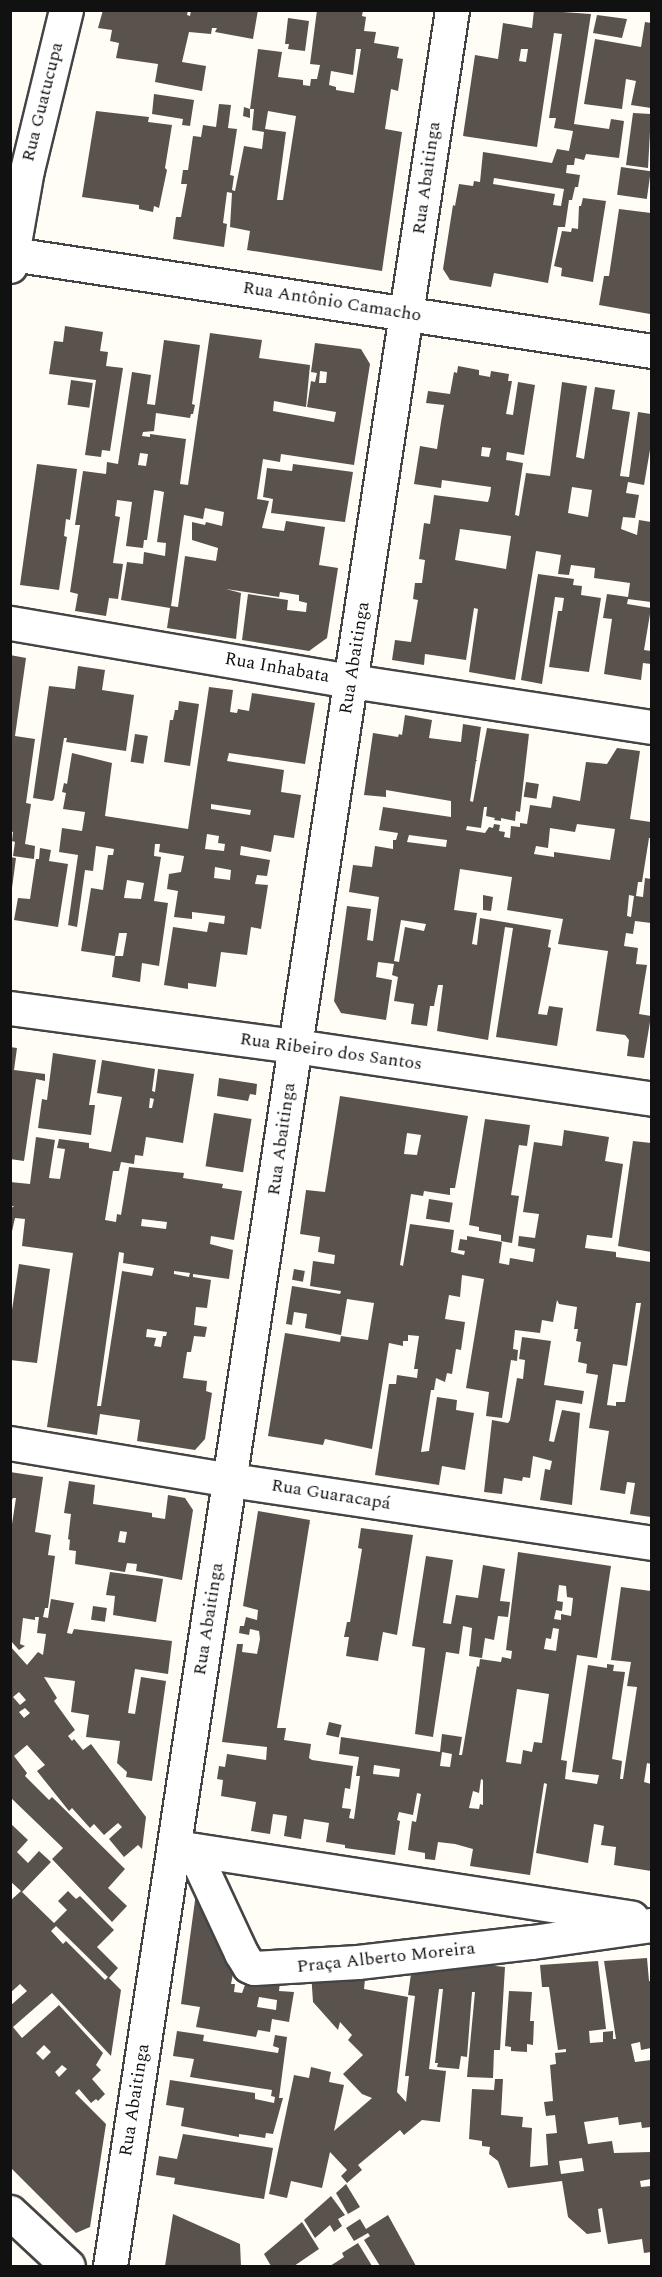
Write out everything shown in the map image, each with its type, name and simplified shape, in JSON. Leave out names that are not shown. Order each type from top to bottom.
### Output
[{"type":"street","name":"Rua Guatucupa","points":[[11,260],[27,170],[66,10]]},
{"type":"street","name":"Rua Abaitinga","points":[[110,2266],[184,1848],[231,1480],[452,10]]},
{"type":"street","name":"Rua Antônio Camacho","points":[[11,260],[407,313],[651,351]]},
{"type":"street","name":"Rua Inhabata","points":[[10,623],[351,681],[651,726]]},
{"type":"street","name":"Rua Ribeiro dos Santos","points":[[10,1008],[295,1046],[651,1099]]},
{"type":"street","name":"Rua Guaracapá","points":[[10,1443],[231,1480],[651,1543]]},
{"type":"street","name":"Praça Alberto Moreira","points":[[184,1848],[651,1923]]},
{"type":"street","name":"Praça Alberto Moreira","points":[[184,1848],[241,1953],[249,1966],[254,1968],[358,1962],[532,1942],[651,1923]]},
{"type":"street","points":[[10,2212],[68,2266]]},
{"type":"building","points":[[103,10],[188,10],[187,15],[190,16],[191,10],[258,10],[253,39],[215,32],[217,28],[212,28],[211,34],[189,32],[182,62],[206,66],[202,91],[155,82],[158,64],[116,58],[119,43],[110,41],[112,30],[98,28]]},
{"type":"building","points":[[317,10],[363,10],[362,16],[366,17],[364,31],[376,32],[374,43],[399,47],[397,58],[403,59],[398,91],[391,89],[385,129],[402,132],[382,271],[247,250],[250,231],[230,227],[232,193],[227,192],[223,223],[227,224],[224,247],[173,239],[176,217],[181,217],[187,184],[181,184],[183,170],[188,170],[193,136],[201,137],[203,125],[216,127],[219,104],[231,105],[228,128],[237,129],[230,175],[234,176],[232,190],[235,191],[244,146],[262,149],[264,132],[252,130],[254,109],[250,109],[258,49],[282,52],[278,77],[303,80],[303,85],[310,86],[311,79],[317,79],[320,65],[310,64]],"holes":[[[356,49],[361,49],[354,93],[336,90],[336,87],[329,85],[331,71],[353,75]],[[268,111],[296,116],[283,200],[277,200],[286,132],[265,129]]]},
{"type":"building","points":[[534,10],[591,14],[574,124],[609,129],[611,119],[624,121],[619,158],[586,154],[584,160],[575,158],[574,165],[567,165],[566,173],[580,175],[578,187],[575,187],[572,200],[569,200],[565,227],[558,227],[548,283],[494,273],[491,287],[450,280],[443,269],[453,205],[455,206],[459,184],[473,186],[474,181],[480,182],[483,152],[552,163],[557,149],[569,151],[573,131],[554,128],[556,118],[549,118],[562,34],[554,33],[537,147],[463,136],[475,55],[498,59],[503,23],[532,28]],"holes":[[[521,49],[528,49],[526,62],[519,61]],[[494,178],[564,189],[561,206],[553,205],[555,194],[493,184]]]},
{"type":"building","points":[[597,15],[627,19],[622,38],[593,33]]},
{"type":"building","points":[[288,18],[309,21],[305,51],[288,49],[289,44],[285,44]]},
{"type":"building","points":[[645,22],[651,23],[651,108],[631,105],[636,81],[626,79],[622,109],[584,104],[595,39],[641,47]]},
{"type":"building","points":[[154,94],[194,100],[190,126],[182,125],[183,119],[152,114]]},
{"type":"building","points":[[244,107],[250,109],[250,118],[243,116]]},
{"type":"building","points":[[96,111],[149,117],[148,122],[172,125],[165,168],[167,170],[159,208],[154,206],[153,212],[139,209],[139,205],[82,197]]},
{"type":"building","points":[[633,113],[651,114],[648,168],[626,165]]},
{"type":"building","points":[[621,167],[651,171],[647,199],[617,195]]},
{"type":"building","points":[[583,198],[606,201],[593,282],[561,276],[562,268],[554,266],[562,231],[571,232],[572,228],[578,229],[579,206]]},
{"type":"building","points":[[619,209],[651,213],[650,314],[599,305],[604,276],[609,276]]},
{"type":"building","points":[[65,326],[103,332],[100,351],[108,352],[106,366],[123,368],[110,451],[102,450],[101,457],[85,455],[96,380],[49,374],[54,341],[63,342]]},
{"type":"building","points":[[210,333],[262,340],[259,358],[310,365],[306,407],[274,401],[273,411],[334,422],[336,412],[307,407],[311,381],[315,382],[317,373],[311,372],[315,343],[361,349],[370,364],[354,465],[281,454],[280,462],[263,459],[257,499],[269,501],[262,528],[284,531],[286,521],[325,527],[319,565],[338,568],[327,638],[309,651],[242,640],[248,594],[288,600],[287,610],[306,612],[307,603],[299,601],[299,595],[280,592],[279,597],[226,589],[241,593],[236,639],[167,628],[170,608],[121,600],[127,562],[143,564],[144,552],[165,556],[166,543],[157,542],[164,492],[154,490],[147,540],[144,540],[143,548],[126,546],[132,502],[117,500],[115,516],[120,517],[113,563],[123,564],[118,599],[109,598],[106,616],[75,611],[78,594],[70,592],[80,525],[75,525],[83,471],[106,474],[107,462],[118,464],[132,372],[151,375],[147,404],[155,405],[164,340],[200,345],[192,404],[195,405],[193,414],[190,418],[156,413],[154,431],[143,432],[142,436],[150,437],[150,434],[186,439],[180,484],[188,485]],"holes":[[[320,371],[327,372],[326,383],[319,383]],[[140,453],[148,454],[146,466],[138,465]],[[205,508],[224,512],[222,526],[206,522],[205,525],[192,522],[192,540],[218,548],[216,561],[185,556],[178,607],[171,606],[184,515],[203,519]]]},
{"type":"building","points":[[458,366],[479,370],[479,375],[490,377],[491,371],[509,374],[508,381],[512,381],[506,414],[513,415],[518,382],[535,385],[524,455],[507,452],[506,460],[523,463],[515,515],[519,516],[526,473],[550,476],[562,382],[587,386],[576,457],[584,459],[595,387],[615,390],[612,409],[630,412],[620,476],[629,477],[638,412],[651,414],[651,444],[644,485],[628,482],[626,493],[639,495],[635,518],[623,517],[621,529],[637,535],[639,520],[651,522],[651,602],[628,599],[627,604],[651,608],[644,650],[651,651],[651,664],[643,663],[641,680],[604,674],[612,619],[603,618],[607,594],[628,597],[630,583],[594,578],[595,568],[571,565],[569,575],[558,574],[561,555],[536,551],[515,680],[469,672],[478,609],[474,608],[466,660],[425,654],[424,665],[392,660],[395,640],[411,642],[418,600],[413,599],[415,583],[422,583],[425,560],[419,559],[424,523],[430,524],[434,495],[488,502],[490,495],[491,487],[442,480],[441,488],[414,484],[420,446],[437,449],[444,405],[426,403],[428,391],[450,394],[454,372],[457,373]],"holes":[[[482,447],[491,448],[489,457],[481,456]],[[572,487],[592,490],[588,517],[568,513]],[[460,529],[511,536],[506,569],[455,560]]]},
{"type":"building","points":[[71,380],[93,383],[89,408],[68,405]]},
{"type":"building","points":[[37,464],[77,469],[70,520],[66,519],[64,536],[67,537],[59,590],[20,585]]},
{"type":"building","points":[[293,464],[353,472],[345,522],[271,513],[273,499],[263,497],[267,468],[292,471]]},
{"type":"building","points":[[538,574],[574,579],[573,585],[582,586],[581,595],[601,598],[589,672],[549,667],[558,611],[562,611],[564,598],[555,597],[542,684],[521,680]]},
{"type":"building","points":[[10,655],[26,658],[15,736],[35,739],[26,803],[31,804],[25,844],[35,846],[34,859],[13,856],[15,842],[12,841],[13,832],[10,831]]},
{"type":"building","points":[[78,666],[105,670],[102,690],[134,695],[126,751],[66,742],[67,738],[64,738],[54,799],[52,801],[33,798],[49,686],[75,689]]},
{"type":"building","points":[[209,687],[233,690],[230,712],[237,713],[238,709],[249,711],[252,693],[315,703],[305,764],[229,753],[227,761],[284,770],[281,792],[301,795],[294,838],[274,835],[271,852],[241,846],[240,855],[270,860],[267,876],[257,875],[255,884],[268,885],[261,929],[251,927],[247,955],[221,952],[216,987],[188,983],[188,989],[164,985],[173,927],[207,932],[209,922],[224,924],[225,916],[192,912],[192,919],[174,917],[178,891],[167,889],[169,874],[181,872],[184,856],[159,852],[160,844],[155,844],[154,856],[161,857],[154,901],[168,903],[159,966],[142,963],[140,982],[112,977],[115,956],[81,951],[91,888],[103,890],[108,855],[113,855],[114,849],[96,846],[93,871],[85,870],[77,927],[68,925],[78,855],[59,852],[62,828],[82,831],[85,812],[63,809],[66,793],[62,792],[64,783],[67,784],[72,753],[112,763],[105,816],[188,829]],"holes":[[[211,804],[251,810],[250,815],[211,809]],[[207,834],[219,836],[218,843],[225,844],[224,851],[205,849]],[[215,867],[231,870],[230,880],[214,878]],[[127,880],[144,883],[141,899],[124,898]],[[119,933],[127,933],[123,956],[115,956]]]},
{"type":"building","points":[[179,701],[199,704],[190,766],[164,762],[170,720],[173,720],[175,710],[178,710]]},
{"type":"building","points":[[405,715],[432,720],[429,738],[461,742],[463,724],[481,727],[470,801],[473,802],[487,728],[529,734],[520,812],[516,811],[515,821],[501,818],[501,821],[494,820],[495,818],[486,816],[487,807],[484,807],[481,828],[467,826],[466,830],[485,833],[489,827],[493,828],[494,824],[500,825],[499,831],[505,832],[504,837],[510,838],[511,826],[520,827],[520,823],[527,824],[530,805],[551,808],[553,796],[580,801],[586,762],[607,764],[617,748],[640,751],[630,819],[651,822],[651,838],[649,838],[642,882],[638,882],[636,896],[643,897],[645,878],[651,879],[651,923],[635,921],[633,934],[626,933],[624,946],[638,948],[636,964],[647,965],[639,1014],[651,1016],[644,1058],[627,1056],[629,1040],[625,1035],[596,1031],[608,951],[558,944],[563,919],[507,910],[512,877],[460,869],[454,910],[477,913],[472,944],[477,945],[480,918],[551,930],[548,947],[551,948],[538,1014],[547,1015],[549,1006],[563,1008],[557,1046],[496,1037],[513,928],[505,927],[488,1040],[437,1031],[443,985],[438,985],[434,1006],[430,1006],[427,1026],[411,1024],[414,1004],[394,1001],[398,977],[392,975],[394,964],[378,962],[376,977],[392,980],[386,1020],[341,1013],[334,1001],[347,906],[371,909],[367,940],[373,941],[379,897],[349,892],[353,865],[372,867],[375,846],[393,849],[393,840],[396,840],[398,833],[379,830],[383,807],[451,817],[451,801],[386,790],[386,797],[364,795],[373,733],[398,737],[399,734],[402,735]],"holes":[[[577,824],[615,829],[610,860],[554,852],[554,857],[534,854],[536,846],[548,848],[550,828],[575,832]],[[409,835],[447,840],[446,847],[407,842]],[[629,895],[634,896],[631,917],[627,916]],[[401,920],[426,924],[424,931],[405,927],[399,962],[394,961]]]},
{"type":"building","points":[[135,734],[148,736],[143,764],[131,762]]},
{"type":"building","points":[[526,782],[539,784],[536,799],[524,797]]},
{"type":"building","points":[[40,848],[51,850],[49,861],[68,864],[58,927],[14,920],[18,898],[30,899],[36,859],[39,859]]},
{"type":"building","points":[[10,857],[16,858],[12,888],[10,888]]},
{"type":"building","points":[[483,895],[493,897],[491,911],[483,910]]},
{"type":"building","points":[[10,1047],[17,1048],[14,1070],[45,1074],[45,1081],[36,1079],[24,1161],[10,1159]]},
{"type":"building","points":[[53,1053],[96,1060],[89,1105],[95,1105],[91,1135],[38,1128],[42,1099],[47,1100]]},
{"type":"building","points":[[102,1060],[155,1069],[152,1091],[155,1092],[158,1069],[194,1074],[183,1143],[146,1137],[143,1156],[135,1155],[134,1164],[121,1162],[119,1171],[113,1171],[105,1220],[116,1222],[117,1214],[121,1215],[129,1167],[184,1173],[183,1178],[223,1184],[222,1188],[242,1191],[234,1240],[211,1236],[210,1244],[233,1250],[229,1279],[193,1274],[193,1277],[211,1280],[207,1308],[196,1307],[194,1325],[207,1327],[205,1337],[194,1336],[191,1352],[187,1352],[183,1378],[207,1381],[206,1391],[212,1393],[205,1439],[195,1450],[137,1441],[140,1420],[100,1414],[97,1435],[47,1427],[73,1253],[22,1246],[25,1219],[15,1218],[10,1240],[10,1209],[14,1206],[10,1206],[10,1182],[30,1184],[36,1137],[55,1140],[49,1178],[60,1179],[65,1149],[57,1148],[59,1139],[89,1143],[89,1148],[111,1152],[122,1097],[97,1093]],"holes":[[[150,1098],[154,1099],[152,1108],[149,1108]],[[142,1219],[167,1222],[166,1229],[141,1226]],[[119,1252],[124,1253],[123,1263],[154,1268],[152,1276],[122,1271],[101,1406],[97,1406]],[[174,1271],[190,1273],[189,1277],[174,1274]],[[147,1329],[167,1332],[166,1336],[163,1336],[161,1347],[154,1346],[156,1338],[146,1337]]]},
{"type":"building","points":[[219,1078],[257,1084],[256,1095],[250,1094],[248,1101],[217,1096]]},
{"type":"building","points":[[340,1096],[468,1116],[455,1188],[450,1188],[450,1195],[424,1191],[423,1196],[411,1194],[400,1265],[403,1266],[410,1224],[454,1230],[451,1252],[464,1255],[465,1251],[458,1250],[460,1239],[467,1240],[467,1236],[502,1242],[499,1263],[509,1265],[510,1258],[533,1262],[535,1249],[518,1246],[519,1236],[535,1238],[539,1214],[523,1212],[534,1142],[562,1146],[564,1130],[609,1137],[605,1161],[623,1164],[612,1238],[587,1235],[585,1248],[616,1252],[616,1257],[651,1262],[651,1517],[630,1514],[635,1483],[627,1482],[625,1494],[600,1490],[609,1431],[589,1428],[598,1375],[586,1373],[587,1364],[578,1362],[581,1342],[576,1341],[578,1329],[574,1329],[577,1307],[559,1304],[557,1300],[553,1322],[542,1320],[540,1333],[515,1330],[513,1349],[518,1350],[517,1361],[511,1360],[502,1418],[486,1416],[489,1392],[466,1388],[484,1279],[462,1275],[460,1297],[449,1295],[445,1319],[465,1322],[461,1350],[456,1349],[452,1374],[447,1373],[445,1382],[436,1378],[434,1390],[431,1390],[421,1452],[429,1451],[437,1397],[457,1400],[456,1410],[474,1413],[465,1470],[442,1466],[439,1485],[375,1475],[389,1384],[396,1384],[397,1375],[417,1378],[418,1369],[414,1369],[419,1336],[408,1335],[408,1341],[403,1341],[403,1346],[389,1343],[372,1449],[325,1439],[323,1445],[268,1436],[285,1333],[340,1342],[341,1336],[368,1340],[374,1303],[347,1299],[341,1335],[305,1328],[307,1314],[294,1312],[292,1325],[286,1324],[292,1286],[340,1294],[341,1291],[310,1286],[313,1261],[334,1264],[335,1255],[318,1252],[320,1237],[300,1234],[306,1190],[325,1192]],"holes":[[[407,1133],[421,1135],[417,1155],[404,1154]],[[636,1303],[641,1303],[625,1402],[616,1402],[616,1406],[607,1405],[613,1364],[627,1366]]]},
{"type":"building","points":[[214,1113],[252,1119],[243,1172],[206,1166]]},
{"type":"building","points":[[485,1119],[530,1125],[527,1146],[519,1145],[511,1195],[519,1196],[512,1243],[501,1241],[501,1235],[479,1231],[479,1227],[469,1225]]},
{"type":"building","points":[[633,1141],[651,1143],[651,1252],[618,1246]]},
{"type":"building","points":[[429,1199],[453,1203],[450,1223],[426,1219]]},
{"type":"building","points":[[19,1264],[50,1269],[37,1363],[10,1360],[10,1323]]},
{"type":"building","points":[[294,1269],[305,1271],[303,1282],[292,1280]]},
{"type":"building","points":[[522,1337],[551,1341],[544,1385],[584,1391],[582,1404],[556,1400],[549,1441],[554,1442],[562,1410],[580,1413],[572,1505],[540,1500],[545,1469],[550,1470],[552,1461],[533,1456],[530,1478],[523,1477],[522,1481],[504,1478],[502,1494],[484,1492],[492,1420],[508,1423],[517,1378],[523,1379],[525,1360],[519,1359]]},
{"type":"building","points":[[10,1472],[43,1477],[35,1532],[51,1535],[48,1555],[55,1556],[48,1608],[45,1608],[43,1617],[48,1618],[51,1599],[74,1603],[67,1633],[72,1634],[74,1629],[172,1641],[168,1674],[135,1669],[128,1713],[135,1714],[141,1677],[166,1681],[152,1781],[126,1777],[127,1772],[117,1763],[120,1741],[86,1737],[89,1715],[71,1712],[75,1681],[44,1677],[57,1698],[54,1701],[75,1730],[68,1736],[72,1741],[74,1739],[83,1750],[91,1744],[146,1817],[142,1849],[138,1845],[124,1857],[109,1839],[122,1827],[118,1823],[104,1835],[94,1824],[90,1828],[72,1808],[69,1811],[37,1771],[45,1765],[27,1745],[14,1756],[27,1773],[25,1776],[49,1800],[52,1797],[125,1869],[108,1888],[127,1906],[112,1922],[52,1859],[63,1848],[10,1797],[10,1646],[27,1665],[38,1652],[43,1655],[46,1634],[37,1633],[39,1617],[35,1617],[35,1620],[23,1618],[20,1644],[25,1646],[19,1650],[10,1640],[10,1537],[16,1498],[13,1498],[10,1503]],"holes":[[[19,1692],[26,1700],[20,1705],[13,1697]],[[25,1708],[30,1713],[24,1718],[19,1712]]]},
{"type":"building","points":[[69,1481],[95,1485],[93,1504],[152,1513],[152,1517],[165,1519],[168,1495],[185,1498],[193,1510],[182,1580],[136,1571],[137,1564],[127,1563],[125,1572],[75,1564],[76,1551],[69,1550],[70,1540],[68,1539],[71,1514],[64,1513]],"holes":[[[120,1531],[127,1532],[125,1543],[118,1542]]]},
{"type":"building","points":[[258,1511],[310,1520],[277,1728],[286,1728],[284,1740],[311,1744],[309,1758],[312,1760],[353,1766],[350,1789],[345,1788],[342,1808],[351,1809],[349,1818],[354,1819],[360,1776],[356,1776],[359,1757],[339,1754],[341,1737],[440,1752],[442,1734],[462,1737],[459,1755],[462,1755],[480,1659],[501,1662],[502,1657],[511,1659],[512,1651],[506,1650],[518,1552],[611,1566],[597,1658],[577,1655],[561,1760],[567,1761],[565,1779],[597,1784],[599,1775],[572,1772],[588,1665],[607,1668],[607,1664],[614,1665],[613,1671],[625,1672],[612,1759],[622,1761],[620,1779],[623,1779],[637,1687],[627,1686],[631,1662],[611,1660],[621,1587],[651,1591],[651,1764],[647,1763],[644,1782],[651,1784],[651,1871],[614,1865],[616,1847],[601,1845],[604,1826],[594,1824],[588,1863],[536,1853],[547,1784],[544,1783],[530,1875],[470,1866],[473,1849],[455,1844],[438,1842],[435,1860],[425,1859],[425,1853],[408,1850],[412,1821],[416,1822],[421,1794],[417,1793],[413,1815],[399,1812],[397,1820],[400,1821],[395,1855],[345,1848],[345,1845],[326,1842],[329,1823],[304,1819],[301,1839],[284,1836],[287,1816],[273,1814],[270,1834],[251,1831],[256,1802],[221,1796],[223,1780],[217,1779],[219,1766],[225,1767],[227,1754],[266,1760],[267,1747],[222,1742],[237,1644],[243,1644],[242,1652],[257,1654],[260,1639],[259,1631],[250,1629],[249,1635],[239,1633],[240,1626],[244,1626],[246,1617],[257,1620],[258,1610],[243,1606]],"holes":[[[559,1585],[566,1586],[567,1597],[573,1598],[571,1616],[561,1614],[561,1620],[554,1619],[556,1610],[562,1611],[563,1602],[557,1601]],[[553,1628],[559,1629],[556,1651],[544,1649],[546,1638],[551,1639]],[[517,1689],[549,1694],[542,1743],[534,1742],[532,1752],[523,1750],[521,1764],[506,1762]],[[442,1752],[452,1754],[450,1767],[440,1766]],[[374,1765],[400,1769],[399,1777],[373,1774]],[[481,1779],[483,1780],[483,1805],[480,1804],[479,1809],[469,1808],[473,1791],[479,1793]]]},
{"type":"building","points":[[361,1528],[413,1535],[397,1635],[383,1632],[378,1661],[346,1656],[349,1637],[344,1637],[347,1622],[350,1622],[362,1549],[358,1548]]},
{"type":"building","points":[[426,1556],[453,1560],[443,1623],[451,1624],[456,1595],[478,1598],[483,1565],[505,1569],[500,1601],[510,1602],[508,1617],[498,1616],[494,1640],[485,1638],[482,1658],[469,1656],[472,1628],[463,1626],[459,1654],[446,1652],[433,1737],[415,1734],[425,1648],[412,1646]]},
{"type":"building","points":[[110,1572],[163,1579],[156,1622],[113,1615],[115,1596],[106,1595]]},
{"type":"building","points":[[93,1606],[107,1608],[105,1622],[91,1620]]},
{"type":"building","points":[[329,1722],[342,1725],[339,1738],[326,1735]]},
{"type":"building","points":[[10,1823],[28,1840],[17,1852],[28,1863],[39,1851],[51,1862],[22,1892],[54,1923],[67,1910],[58,1901],[68,1891],[76,1899],[80,1896],[114,1930],[97,1947],[118,1968],[109,1978],[121,1990],[111,2056],[52,1993],[13,2027],[22,2038],[59,2005],[103,2053],[96,2065],[101,2070],[92,2079],[105,2094],[98,2101],[96,2099],[91,2103],[79,2089],[75,2093],[106,2124],[90,2227],[76,2233],[10,2167],[10,2006],[27,1991],[20,1984],[10,1993],[10,1901],[21,1891],[10,1881]],"holes":[[[56,1926],[108,1977],[105,1980],[66,1941],[63,1944],[51,1931]],[[44,2045],[51,2052],[43,2060],[36,2053]],[[62,2065],[67,2069],[59,2077],[55,2072]]]},
{"type":"building","points":[[196,1893],[234,1969],[231,1984],[235,1984],[234,1992],[242,1993],[248,1977],[281,1974],[279,1991],[294,1992],[289,2022],[272,2019],[270,2032],[258,2030],[256,2037],[196,2027],[200,2007],[181,2004]],"holes":[[[259,1997],[277,2000],[276,2010],[257,2007]]]},
{"type":"building","points":[[647,1958],[649,1981],[651,1981],[651,2048],[641,2050],[640,2042],[631,2044],[635,2062],[651,2060],[651,2127],[642,2128],[641,2122],[619,2125],[618,2117],[584,2122],[588,2144],[612,2141],[614,2153],[651,2152],[651,2179],[640,2181],[641,2187],[651,2186],[651,2252],[644,2253],[642,2239],[608,2244],[602,2208],[598,2209],[601,2232],[587,2234],[568,2217],[562,2181],[508,2188],[498,2161],[489,2154],[490,2147],[482,2146],[482,2141],[469,2139],[472,2089],[494,2090],[495,2079],[503,2079],[501,2115],[523,2117],[522,2127],[532,2128],[530,2167],[548,2165],[546,2134],[557,2133],[555,2115],[546,2116],[544,2102],[553,2101],[550,2065],[556,2064],[555,2053],[566,2052],[566,2049],[558,2050],[549,1987],[542,1987],[540,1965],[598,1961],[606,2029],[589,2031],[590,2043],[603,2042],[603,2032],[613,2031],[613,2039],[616,2039],[604,1961]],"holes":[[[582,2158],[584,2171],[561,2174],[559,2161]]]},
{"type":"building","points":[[477,1964],[505,1967],[500,2050],[494,2050],[493,2078],[467,2077],[475,1992],[472,1992],[467,2057],[461,2056],[459,2069],[437,2067],[438,2063],[435,2063],[443,1989],[439,1989],[429,2069],[446,2071],[440,2122],[422,2120],[404,2135],[400,2130],[358,2165],[362,2170],[347,2183],[341,2176],[347,2170],[330,2152],[322,2188],[291,2181],[287,2198],[269,2194],[294,2075],[309,2078],[311,2067],[331,2072],[329,2082],[344,2085],[334,2131],[372,2098],[362,2094],[343,2074],[363,2055],[348,2040],[352,2035],[340,2022],[338,2030],[313,2002],[311,1972],[366,1970],[364,1989],[408,1997],[397,2092],[406,2102],[409,2076],[405,2076],[415,1996],[408,1995],[412,1967]]},
{"type":"building","points":[[509,1991],[532,1992],[530,2021],[534,2021],[533,2045],[527,2044],[527,2052],[511,2051],[511,2047],[505,2046]]},
{"type":"building","points":[[177,2031],[204,2035],[203,2041],[278,2053],[279,2048],[273,2046],[275,2035],[287,2037],[279,2098],[283,2098],[273,2134],[266,2133],[265,2138],[239,2134],[239,2137],[181,2126],[184,2108],[166,2105],[170,2080],[255,2093],[255,2099],[274,2103],[275,2097],[271,2096],[272,2090],[190,2077],[194,2059],[173,2056]]},
{"type":"building","points":[[183,2134],[273,2148],[264,2199],[174,2184],[175,2178],[156,2175],[159,2156],[177,2159]]},
{"type":"building","points":[[346,2184],[360,2207],[348,2214],[336,2193]]},
{"type":"building","points":[[331,2196],[345,2215],[338,2219],[342,2226],[334,2232],[330,2225],[315,2238],[304,2220]]},
{"type":"building","points":[[173,2214],[240,2244],[241,2266],[165,2266]]},
{"type":"building","points":[[388,2215],[416,2266],[380,2266],[364,2240],[370,2236],[368,2233],[354,2241],[346,2228],[360,2219],[366,2229]]},
{"type":"building","points":[[302,2222],[319,2249],[294,2266],[271,2266],[264,2254]]},
{"type":"building","points":[[358,2243],[372,2266],[330,2266],[344,2257],[342,2253]]}]
